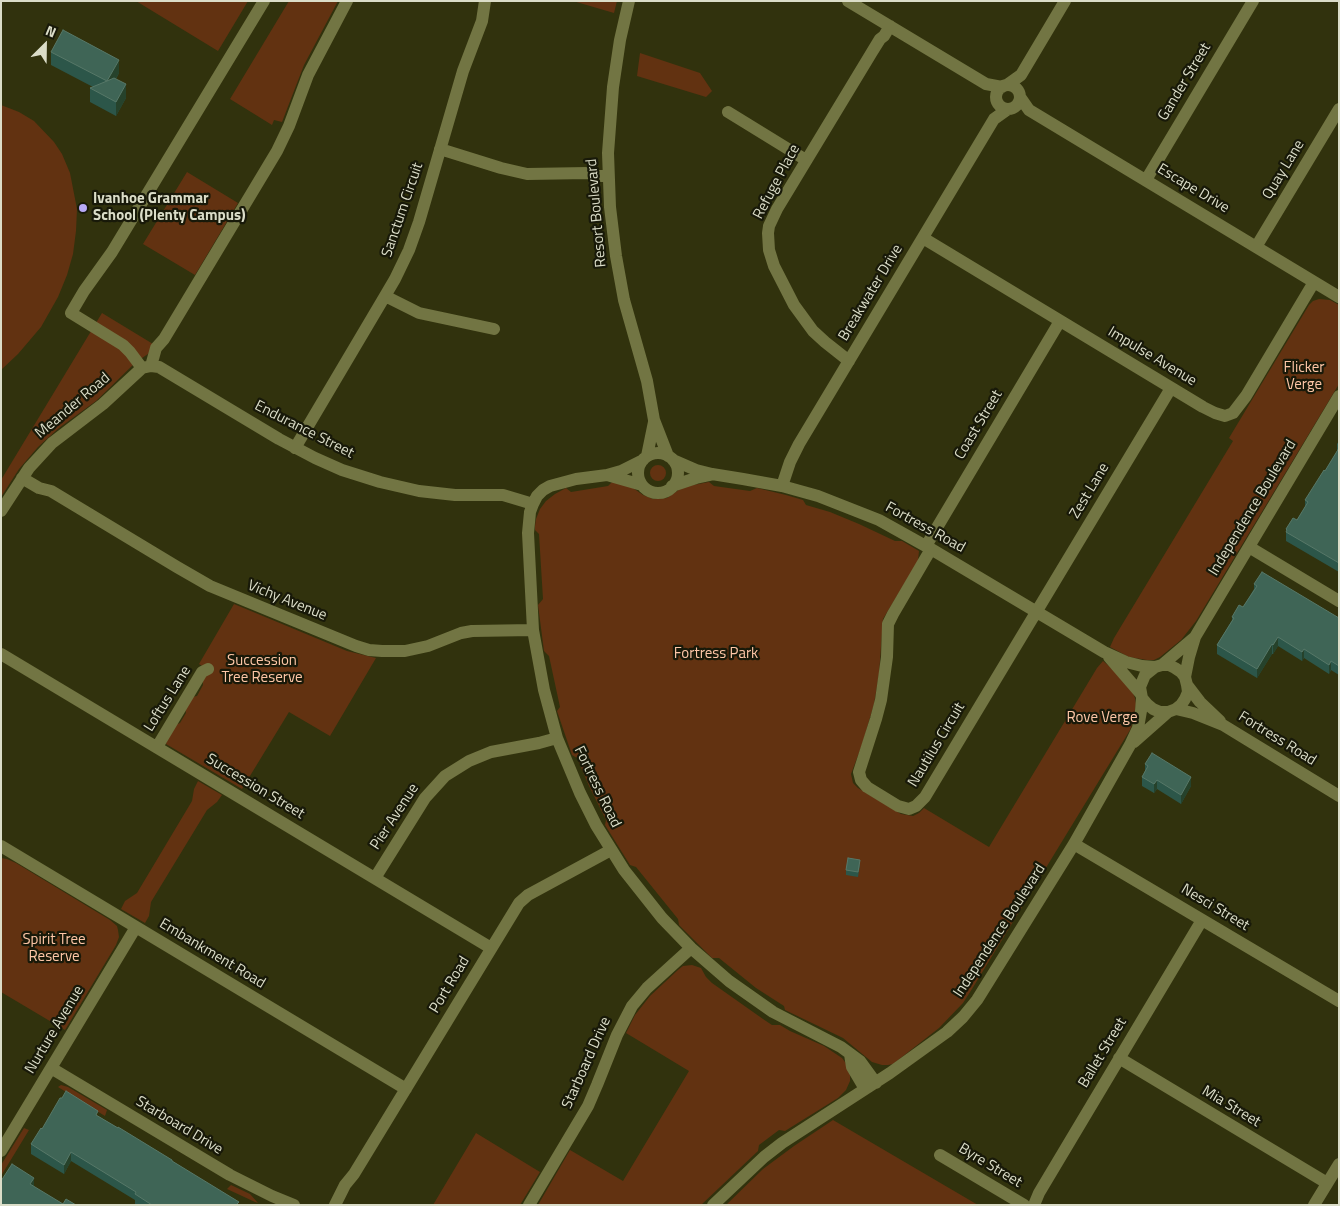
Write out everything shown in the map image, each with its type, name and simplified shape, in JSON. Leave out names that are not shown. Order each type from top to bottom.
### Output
[{"type":"street","points":[[264,1],[112,252],[71,313],[123,345],[151,367],[164,351],[164,339],[277,152],[289,126],[308,74],[347,1]]},
{"type":"street","name":"Sanctum Circuit","points":[[295,448],[386,296],[409,250],[469,53],[482,21],[485,1]]},
{"type":"street","name":"Sanctum Circuit","points":[[482,21],[490,11],[492,1]]},
{"type":"street","name":"Resort Boulevard","points":[[629,1],[612,87],[608,173],[612,232],[624,300],[647,381],[654,420],[670,458]]},
{"type":"street","points":[[848,1],[1000,93]]},
{"type":"street","points":[[1000,93],[1021,75],[1065,1]]},
{"type":"street","name":"Gander Street","points":[[1146,180],[1253,1]]},
{"type":"street","name":"Refuge Place","points":[[849,361],[825,342],[802,318],[780,279],[769,250],[768,233],[773,217],[880,39],[884,36],[888,25]]},
{"type":"street","points":[[1000,93],[1001,107],[1010,109],[1018,104],[1021,75]]},
{"type":"street","points":[[1000,93],[1014,87],[1020,95]]},
{"type":"street","name":"Breakwater Drive","points":[[782,486],[793,455],[994,119],[1000,93]]},
{"type":"street","name":"Escape Drive","points":[[1020,95],[1030,110],[1339,297]]},
{"type":"street","name":"Escape Drive","points":[[1010,109],[1030,110]]},
{"type":"street","name":"Breakwater Drive","points":[[994,119],[1010,109]]},
{"type":"street","name":"Quay Lane","points":[[1256,247],[1339,109]]},
{"type":"street","points":[[728,112],[806,160]]},
{"type":"street","points":[[440,150],[527,174],[588,173],[596,176],[608,173]]},
{"type":"street","name":"Impulse Avenue","points":[[923,238],[1171,388],[1215,413],[1225,416],[1233,413],[1246,396],[1314,282]]},
{"type":"street","points":[[386,296],[419,313],[494,329]]},
{"type":"street","name":"Coast Street","points":[[929,547],[1060,321]]},
{"type":"street","name":"Endurance Street","points":[[151,367],[295,448],[342,470],[399,487],[455,495],[503,495],[533,504]]},
{"type":"street","name":"Meander Road","points":[[1,512],[25,475],[52,443],[151,367]]},
{"type":"street","name":"Zest Lane","points":[[1037,611],[1171,388]]},
{"type":"street","name":"Independence Boulevard","points":[[1186,681],[1188,657],[1195,636],[1337,403]]},
{"type":"street","name":"Resort Boulevard","points":[[645,458],[654,420]]},
{"type":"street","points":[[533,504],[543,490],[550,486],[621,471],[657,453],[670,458],[677,471],[675,482],[672,486],[667,490],[657,492],[651,491],[642,485],[607,475]]},
{"type":"street","points":[[642,485],[638,475],[640,464],[645,458]]},
{"type":"street","name":"Fortress Road","points":[[670,458],[696,470],[782,486],[818,496],[850,508],[894,527],[1104,652],[1126,662],[1142,666],[1158,666]]},
{"type":"street","name":"Fortress Road","points":[[672,486],[712,474]]},
{"type":"street","name":"Vichy Avenue","points":[[25,475],[43,481],[51,491],[210,586],[369,650],[382,652],[405,651],[428,646],[461,633],[533,630]]},
{"type":"street","name":"Fortress Road","points":[[533,504],[528,521],[533,630],[544,690],[557,738],[580,793],[611,850],[642,894],[691,948],[722,976],[753,999],[792,1023],[841,1047],[850,1054],[852,1067],[870,1086]]},
{"type":"street","name":"Nautilus Circuit","points":[[929,547],[888,624],[887,657],[881,700],[859,772],[860,780],[864,784],[898,806],[913,808],[925,797],[1037,611]]},
{"type":"street","points":[[1249,547],[1339,601]]},
{"type":"street","name":"Independence Boulevard","points":[[1158,666],[1195,636]]},
{"type":"street","name":"Fortress Road","points":[[1104,652],[1142,696]]},
{"type":"street","name":"Succession Street","points":[[1,654],[491,948]]},
{"type":"street","points":[[1169,665],[1176,668],[1186,681],[1188,692],[1186,699],[1181,705],[1172,710],[1160,712],[1153,709],[1142,696],[1140,687],[1145,675],[1158,666],[1169,665]]},
{"type":"street","name":"Loftus Lane","points":[[157,747],[202,672],[208,669]]},
{"type":"street","name":"Fortress Road","points":[[1186,681],[1200,702],[1224,725]]},
{"type":"street","name":"Independence Boulevard","points":[[713,1205],[764,1157],[782,1143],[870,1086],[947,1032],[972,1006],[1074,844],[1130,746],[1138,728],[1142,696]]},
{"type":"street","name":"Fortress Road","points":[[1172,710],[1193,713],[1224,725],[1339,796]]},
{"type":"street","name":"Independence Boulevard","points":[[1130,746],[1154,723],[1172,710]]},
{"type":"street","name":"Pier Avenue","points":[[375,878],[425,798],[445,776],[469,761],[490,752],[557,738]]},
{"type":"street","name":"Nesci Street","points":[[1074,844],[1339,1001]]},
{"type":"street","name":"Embankment Road","points":[[1,846],[406,1089]]},
{"type":"street","name":"Port Road","points":[[335,1205],[345,1184],[354,1174],[491,948],[524,898],[611,850]]},
{"type":"street","name":"Ballet Street","points":[[1034,1205],[1039,1193],[1202,920]]},
{"type":"street","name":"Nurture Avenue","points":[[1,1151],[136,927]]},
{"type":"street","name":"Starboard Drive","points":[[529,1205],[588,1106],[620,1027],[632,1006],[647,988],[691,948]]},
{"type":"street","name":"Mia Street","points":[[1119,1058],[1327,1183]]},
{"type":"street","name":"Starboard Drive","points":[[51,1068],[223,1171],[279,1202]]},
{"type":"street","name":"Byre Street","points":[[940,1155],[1024,1205]]},
{"type":"street","points":[[1314,1205],[1339,1164]]},
{"type":"street","name":"Port Road","points":[[345,1205],[354,1174]]},
{"type":"green space","points":[[136,1],[248,1],[218,51]]},
{"type":"green space","points":[[289,1],[338,1],[304,65],[282,122],[274,120],[272,125],[230,99]]},
{"type":"green space","points":[[573,1],[617,1],[614,13]]},
{"type":"green space","points":[[640,53],[700,73],[712,91],[706,97],[637,76]]},
{"type":"green space","points":[[1,105],[19,112],[34,121],[54,142],[62,154],[70,173],[77,209],[73,254],[58,297],[41,327],[18,354],[1,370]]},
{"type":"green space","points":[[187,172],[238,203],[195,275],[143,244]]},
{"type":"green space","name":"Flicker Verge","points":[[1319,299],[1330,300],[1339,305],[1339,384],[1196,621],[1181,640],[1154,660],[1129,657],[1110,647],[1233,441],[1229,438],[1309,305]]},
{"type":"green space","points":[[102,313],[153,344],[148,354],[136,362],[96,401],[59,428],[38,447],[19,469],[1,497],[1,480]]},
{"type":"green space","points":[[658,465],[666,473],[658,481],[650,473]]},
{"type":"green space","name":"Fortress Park","points":[[613,481],[633,488],[653,499],[667,498],[683,487],[709,482],[714,486],[750,491],[757,488],[803,500],[806,505],[830,512],[895,541],[902,541],[919,551],[918,561],[883,619],[879,674],[874,704],[851,774],[853,783],[858,788],[901,814],[913,816],[924,808],[989,847],[1103,661],[1115,671],[1132,691],[1136,704],[1130,730],[972,989],[963,1003],[939,1028],[893,1064],[882,1065],[872,1062],[843,1038],[785,1010],[784,1006],[756,988],[719,958],[712,958],[679,925],[678,919],[636,867],[630,865],[605,825],[606,820],[577,758],[572,755],[557,711],[560,707],[549,656],[544,651],[538,605],[543,599],[539,534],[535,530],[535,526],[540,509],[555,494],[566,488],[571,492],[608,486]]},
{"type":"green space","name":"Succession Tree Reserve","points":[[234,604],[347,651],[376,658],[330,736],[289,712],[242,789],[166,744],[167,738],[175,725],[180,723],[186,713],[185,708],[192,697],[197,696],[203,685],[202,666],[199,664]]},
{"type":"green space","points":[[198,781],[222,795],[207,810],[151,902],[149,916],[145,923],[121,909],[125,901],[137,893],[192,801],[194,789]]},
{"type":"green space","name":"Spirit Tree Reserve","points":[[1,858],[16,863],[117,926],[119,937],[116,945],[65,1030],[1,992]]},
{"type":"green space","points":[[692,965],[701,968],[712,983],[772,1025],[780,1025],[824,1046],[842,1058],[850,1072],[850,1081],[846,1090],[838,1098],[785,1131],[779,1130],[759,1145],[758,1151],[701,1205],[538,1205],[570,1150],[623,1181],[689,1071],[626,1033],[635,1015],[650,996],[683,966]]},
{"type":"green space","points":[[61,1085],[68,1087],[107,1110],[105,1116],[58,1087]]},
{"type":"green space","points":[[833,1120],[978,1205],[726,1205],[763,1169]]},
{"type":"green space","points":[[24,1128],[29,1130],[1,1176],[1,1165]]},
{"type":"green space","points":[[476,1133],[540,1172],[520,1205],[433,1205]]},
{"type":"green space","points":[[231,1185],[250,1194],[258,1203],[227,1189]]},
{"type":"building","points":[[63,30],[119,60],[107,81],[51,52]]},
{"type":"building","points":[[114,78],[126,84],[116,102],[90,88]]},
{"type":"building","points":[[1339,448],[1339,563],[1286,532],[1286,529],[1293,518],[1297,520],[1308,502],[1305,500]]},
{"type":"building","points":[[1262,572],[1339,618],[1339,666],[1331,661],[1329,665],[1304,649],[1302,652],[1278,637],[1257,669],[1217,645],[1234,618],[1232,617],[1239,605],[1243,607],[1257,586],[1254,584]]},
{"type":"building","points":[[1152,753],[1191,777],[1181,795],[1157,780],[1154,784],[1142,777],[1148,766],[1145,764]]},
{"type":"building","points":[[848,858],[860,860],[858,872],[846,870]]},
{"type":"building","points":[[66,1091],[98,1111],[96,1115],[239,1202],[238,1205],[152,1205],[135,1194],[136,1192],[71,1152],[64,1165],[31,1144]]},
{"type":"building","points":[[12,1164],[34,1178],[30,1184],[63,1204],[66,1199],[76,1205],[1,1205],[1,1181]]},
{"type":"place","name":"Ivanhoe Grammar School (Plenty Campus)","points":[[83,208]]},
{"type":"park label","name":"Rove Verge","points":[[1102,718]]}]
